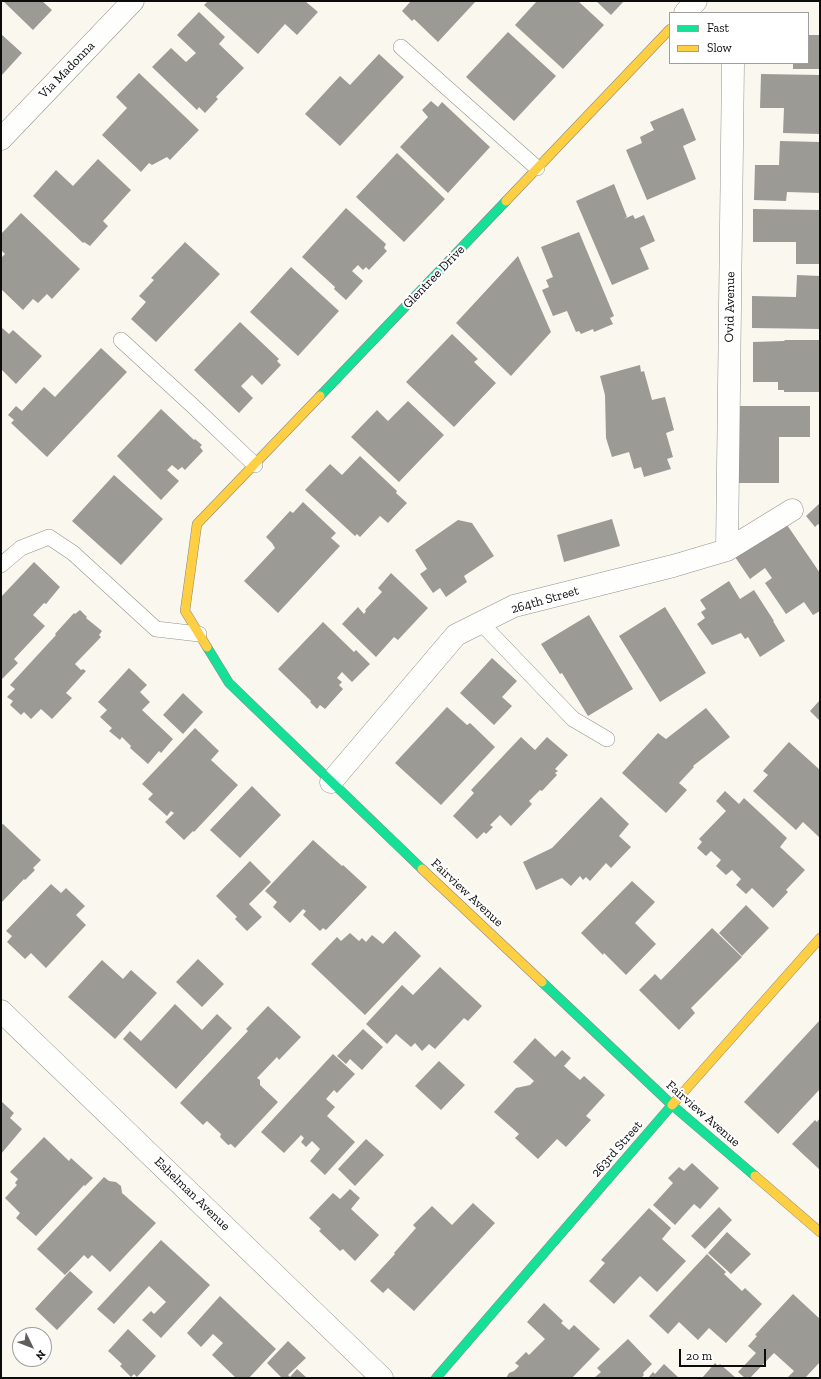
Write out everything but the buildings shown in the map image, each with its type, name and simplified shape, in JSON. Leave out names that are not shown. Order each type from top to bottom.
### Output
[{"type":"street","name":"Via Madonna","points":[[1,139],[133,1]]},
{"type":"street","points":[[686,12],[696,1]]},
{"type":"street","name":"Glentree Drive","points":[[197,524],[669,30]]},
{"type":"street","name":"Ovid Avenue","points":[[727,550],[733,64]]},
{"type":"street","name":"264th Street","points":[[331,782],[456,635],[514,606],[673,566],[727,550],[792,510]]},
{"type":"street","name":"Fairview Avenue","points":[[197,524],[185,611],[229,683],[331,782],[672,1105],[820,1232]]},
{"type":"street","name":"263rd Street","points":[[436,1378],[672,1105],[820,938]]},
{"type":"street","name":"Eshelman Avenue","points":[[1,1011],[382,1378]]},
{"type":"lane","points":[[400,47],[537,168]]},
{"type":"lane","points":[[121,340],[255,465]]},
{"type":"lane","points":[[1,564],[21,548],[49,537],[73,553],[156,629],[199,634]]},
{"type":"lane","points":[[481,623],[574,719],[607,739]]},
{"type":"traffic: fast","points":[[320,396],[506,201]]},
{"type":"traffic: fast","points":[[207,647],[229,683],[422,869]]},
{"type":"traffic: fast","points":[[542,982],[672,1105],[755,1176]]},
{"type":"traffic: fast","points":[[436,1378],[672,1105]]},
{"type":"traffic: slow","points":[[506,201],[669,30]]},
{"type":"traffic: slow","points":[[207,647],[185,611],[197,524],[320,396]]},
{"type":"traffic: slow","points":[[422,869],[542,982]]},
{"type":"traffic: slow","points":[[672,1105],[820,938]]},
{"type":"traffic: slow","points":[[755,1176],[820,1232]]}]
